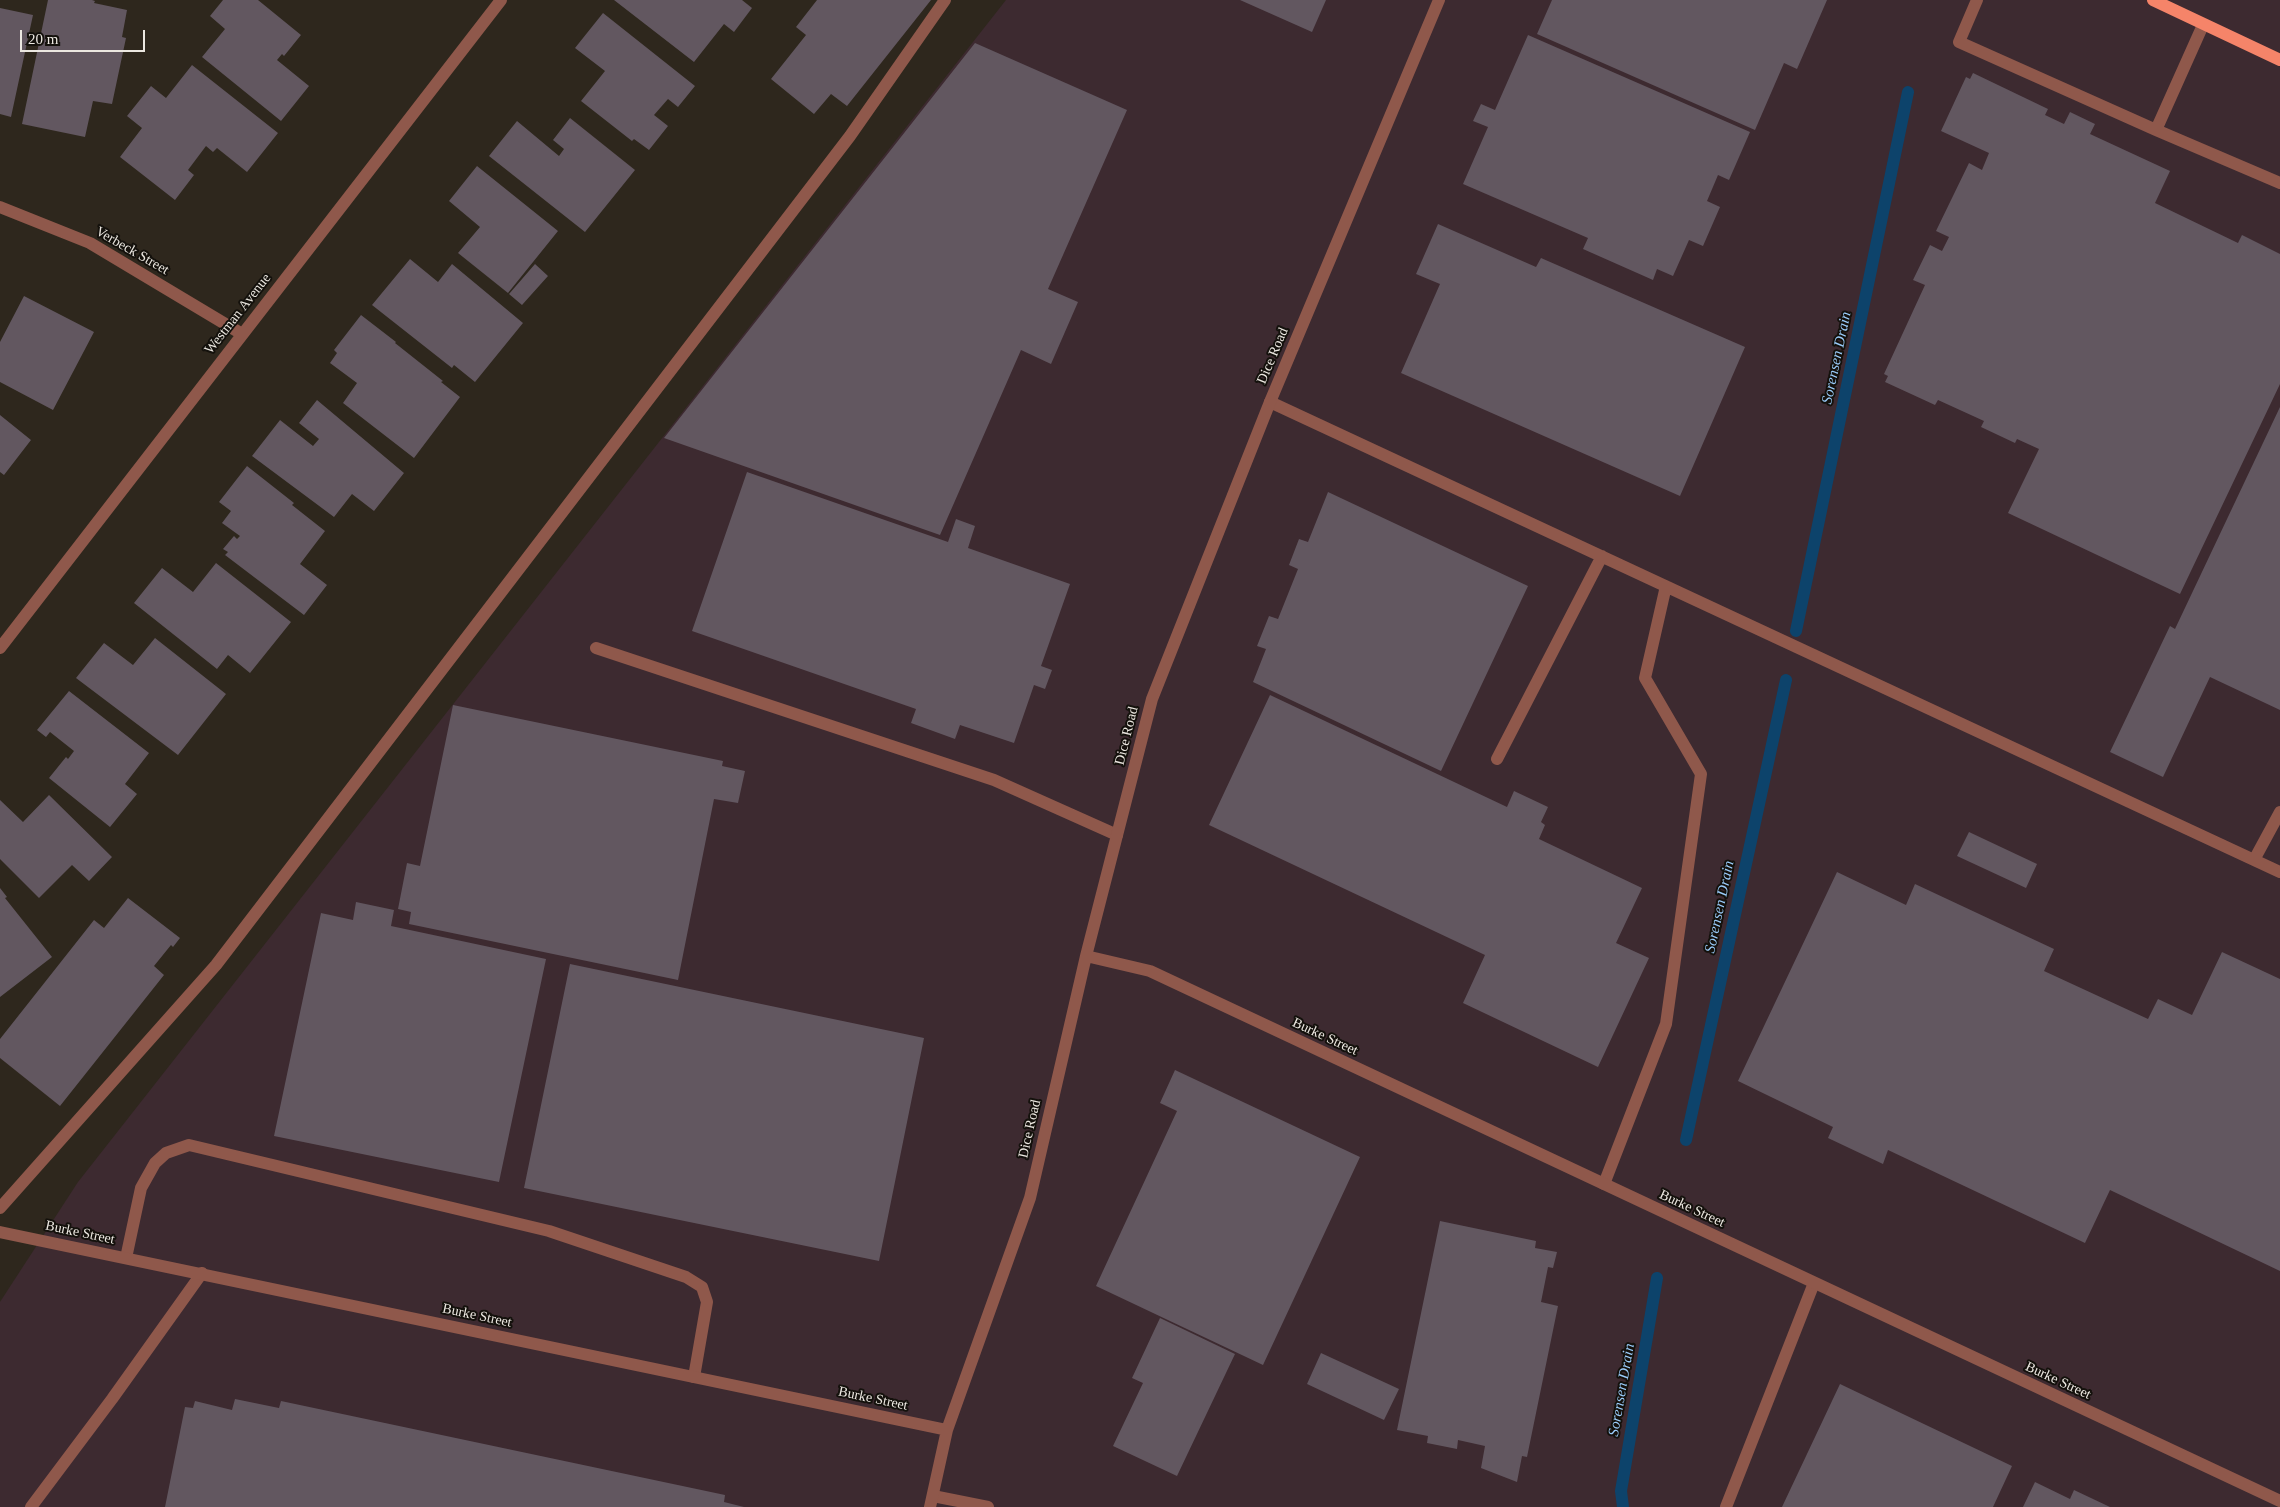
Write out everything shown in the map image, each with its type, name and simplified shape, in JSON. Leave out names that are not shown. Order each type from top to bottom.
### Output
[{"type":"main road","points":[[2153,0],[2280,60]]},
{"type":"street","name":"Westman Avenue","points":[[0,648],[501,0]]},
{"type":"street","points":[[0,1208],[216,965],[850,136],[945,0]]},
{"type":"street","name":"Dice Road","points":[[931,1501],[947,1430],[1030,1198],[1086,956],[1152,698],[1270,402],[1439,0]]},
{"type":"street","points":[[1977,0],[1959,42],[2280,183]]},
{"type":"street","points":[[2156,130],[2203,25]]},
{"type":"street","name":"Verbeck Street","points":[[0,207],[90,243],[242,334]]},
{"type":"street","points":[[1270,402],[2280,872]]},
{"type":"street","points":[[1497,759],[1602,556]]},
{"type":"street","points":[[1604,1184],[1666,1024],[1701,774],[1645,678],[1666,586]]},
{"type":"street","points":[[596,648],[994,780],[1117,835]]},
{"type":"street","points":[[2254,860],[2280,812]]},
{"type":"street","name":"Burke Street","points":[[1086,956],[1150,971],[2280,1501]]},
{"type":"street","points":[[126,1258],[141,1188],[155,1164],[166,1153],[189,1145],[550,1230],[686,1277],[702,1287],[707,1302],[694,1377]]},
{"type":"street","name":"Burke Street","points":[[0,1232],[947,1430]]},
{"type":"street","points":[[31,1507],[112,1399],[202,1273]]},
{"type":"street","points":[[1726,1507],[1814,1283]]},
{"type":"street","points":[[931,1501],[988,1507]]},
{"type":"shaded area","points":[[1006,0],[2280,0],[2280,1507],[0,1507],[0,1302],[78,1182]]},
{"type":"building","points":[[48,0],[92,0],[95,1],[94,3],[127,10],[122,37],[126,38],[112,104],[93,101],[85,137],[22,124]]},
{"type":"building","points":[[223,0],[258,0],[301,35],[284,56],[282,54],[277,60],[309,86],[281,121],[202,57],[225,29],[210,16]]},
{"type":"building","points":[[614,0],[742,0],[752,8],[734,32],[724,24],[694,62]]},
{"type":"building","points":[[817,0],[931,0],[847,106],[831,94],[814,114],[771,79],[806,35],[796,27]]},
{"type":"building","points":[[1240,0],[1326,0],[1312,32]]},
{"type":"building","points":[[1552,0],[1827,0],[1797,69],[1784,63],[1755,130],[1537,34]]},
{"type":"building","points":[[0,8],[33,15],[11,117],[0,114]]},
{"type":"building","points":[[603,13],[695,86],[678,107],[668,99],[654,115],[668,126],[649,150],[634,139],[632,141],[581,101],[605,71],[575,48]]},
{"type":"building","points":[[1528,35],[1750,132],[1729,180],[1718,175],[1707,201],[1720,207],[1703,246],[1689,240],[1673,276],[1657,269],[1653,280],[1583,249],[1588,238],[1463,184],[1488,127],[1473,121],[1481,104],[1495,110]]},
{"type":"building","points":[[975,43],[1127,110],[1048,289],[1078,302],[1051,364],[1021,350],[940,535],[664,438]]},
{"type":"building","points":[[192,65],[278,133],[247,172],[217,148],[213,152],[206,146],[188,170],[194,175],[175,200],[120,157],[142,128],[127,116],[151,86],[166,98]]},
{"type":"building","points":[[1973,73],[2048,109],[2045,115],[2064,124],[2070,112],[2095,124],[2090,134],[2170,171],[2155,203],[2238,243],[2242,235],[2280,254],[2280,384],[2180,594],[2008,513],[2039,449],[2017,439],[2015,443],[1981,427],[1984,421],[1938,400],[1935,405],[1885,382],[1888,376],[1884,374],[1925,285],[1913,280],[1930,245],[1942,251],[1949,237],[1936,231],[1969,163],[1982,170],[1989,153],[1941,131],[1966,77],[1970,79]]},
{"type":"building","points":[[570,118],[635,170],[585,232],[489,156],[517,121],[559,156],[564,149],[553,140]]},
{"type":"building","points":[[477,166],[558,231],[508,293],[458,253],[480,227],[449,201]]},
{"type":"building","points":[[1438,224],[1536,267],[1541,258],[1745,347],[1680,496],[1401,373],[1440,284],[1416,274]]},
{"type":"building","points":[[410,259],[438,282],[452,264],[523,323],[475,382],[454,365],[452,368],[372,305]]},
{"type":"building","points":[[535,264],[548,276],[522,305],[509,294]]},
{"type":"building","points":[[24,296],[94,332],[53,410],[0,382],[0,342]]},
{"type":"building","points":[[361,315],[396,342],[460,397],[414,458],[343,403],[357,383],[330,363],[337,353],[334,350]]},
{"type":"building","points":[[317,400],[404,473],[374,511],[352,494],[334,517],[252,456],[280,420],[313,446],[319,439],[299,423]]},
{"type":"building","points":[[2280,407],[2280,710],[2210,677],[2163,777],[2110,752],[2170,626],[2175,629]]},
{"type":"building","points":[[0,415],[31,440],[4,475],[0,472]]},
{"type":"building","points":[[247,466],[294,503],[292,505],[325,531],[300,564],[327,585],[304,615],[225,555],[228,552],[223,549],[234,536],[237,539],[240,536],[222,523],[231,511],[219,502]]},
{"type":"building","points":[[747,472],[948,542],[956,519],[975,526],[968,548],[1070,584],[1041,666],[1052,670],[1045,689],[1034,685],[1014,743],[960,725],[955,739],[911,723],[916,709],[692,631]]},
{"type":"building","points":[[1328,492],[1528,586],[1441,771],[1253,682],[1266,649],[1257,646],[1269,616],[1278,619],[1298,569],[1289,565],[1299,539],[1308,542]]},
{"type":"building","points":[[216,563],[291,622],[250,673],[228,655],[217,669],[134,603],[162,568],[193,592]]},
{"type":"building","points":[[155,638],[226,694],[178,755],[76,678],[104,643],[133,665]]},
{"type":"building","points":[[69,691],[149,753],[125,784],[137,794],[110,827],[49,778],[66,757],[68,759],[74,751],[50,732],[46,737],[37,730]]},
{"type":"building","points":[[1270,695],[1507,807],[1514,791],[1548,807],[1541,822],[1545,825],[1539,839],[1642,888],[1616,943],[1649,958],[1598,1067],[1463,1003],[1485,955],[1209,825]]},
{"type":"building","points":[[453,705],[723,761],[722,766],[745,771],[738,803],[714,799],[678,980],[409,924],[411,912],[398,909],[407,863],[420,866]]},
{"type":"building","points":[[49,795],[112,857],[89,881],[72,865],[39,898],[0,859],[0,800],[23,822]]},
{"type":"building","points":[[1969,832],[2037,864],[2026,888],[1957,856]]},
{"type":"building","points":[[1837,872],[1906,905],[1915,884],[2054,949],[2044,971],[2148,1019],[2158,999],[2192,1015],[2222,952],[2280,979],[2280,1271],[2110,1190],[2085,1243],[1888,1150],[1883,1164],[1828,1138],[1833,1127],[1738,1081]]},
{"type":"building","points":[[0,888],[7,897],[5,898],[52,957],[0,997]]},
{"type":"building","points":[[128,898],[180,938],[173,947],[171,945],[154,966],[164,975],[60,1106],[0,1058],[0,1039],[94,920],[104,928]]},
{"type":"building","points":[[356,902],[394,910],[391,926],[546,959],[499,1182],[274,1136],[321,913],[353,920]]},
{"type":"building","points":[[570,964],[924,1038],[879,1261],[524,1188]]},
{"type":"building","points":[[1175,1070],[1360,1157],[1263,1365],[1096,1286],[1177,1111],[1160,1103]]},
{"type":"building","points":[[1440,1221],[1536,1241],[1535,1248],[1557,1252],[1553,1268],[1548,1267],[1541,1302],[1558,1306],[1527,1457],[1522,1456],[1517,1482],[1481,1468],[1485,1446],[1458,1440],[1457,1449],[1427,1443],[1428,1436],[1397,1430]]},
{"type":"building","points":[[1160,1318],[1235,1354],[1177,1476],[1113,1446],[1143,1383],[1132,1378]]},
{"type":"building","points":[[1321,1353],[1399,1389],[1384,1420],[1307,1384]]},
{"type":"building","points":[[1840,1384],[2012,1466],[1993,1507],[1782,1507]]},
{"type":"building","points":[[235,1399],[279,1408],[281,1401],[725,1495],[724,1502],[744,1507],[165,1507],[185,1407],[193,1408],[195,1401],[232,1410]]},
{"type":"building","points":[[2035,1482],[2070,1499],[2074,1490],[2110,1507],[2023,1507]]},
{"type":"waterway","name":"Sorensen Drain","points":[[1796,631],[1908,92]]},
{"type":"waterway","name":"Sorensen Drain","points":[[1686,1140],[1786,680]]},
{"type":"waterway","name":"Sorensen Drain","points":[[1623,1507],[1621,1491],[1657,1278]]}]
